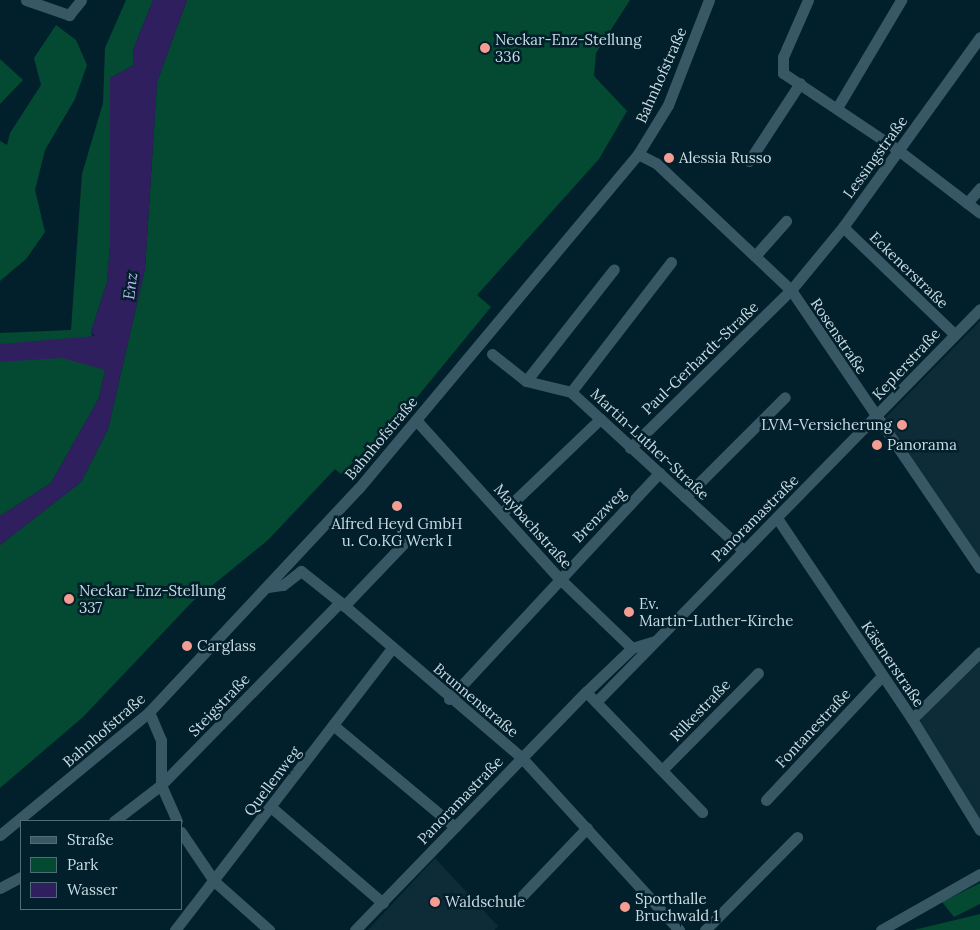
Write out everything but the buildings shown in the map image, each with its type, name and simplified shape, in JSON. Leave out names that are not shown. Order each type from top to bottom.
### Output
[{"type":"street","points":[[26,0],[69,15],[81,0]]},
{"type":"street","name":"Bahnhofstraße","points":[[0,835],[148,712],[268,587],[416,420],[638,154],[668,105],[709,0]]},
{"type":"street","points":[[808,0],[783,57],[783,73],[898,150],[980,213]]},
{"type":"street","points":[[837,108],[901,0]]},
{"type":"street","name":"Lessingstraße","points":[[791,290],[843,227],[980,37]]},
{"type":"street","points":[[749,161],[800,83]]},
{"type":"street","name":"Rosenstraße","points":[[638,154],[656,163],[791,290],[876,418],[980,568]]},
{"type":"street","points":[[967,203],[980,188]]},
{"type":"street","points":[[755,256],[786,221]]},
{"type":"street","name":"Eckenerstraße","points":[[843,227],[954,334]]},
{"type":"street","points":[[570,392],[671,262]]},
{"type":"street","points":[[526,381],[614,269]]},
{"type":"street","name":"Paul-Gerhardt-Straße","points":[[630,448],[791,290]]},
{"type":"street","name":"Keplerstraße","points":[[876,418],[954,334],[980,309]]},
{"type":"street","name":"Martin-Luther-Straße","points":[[492,354],[526,381],[570,392],[743,550]]},
{"type":"street","points":[[685,497],[785,396]]},
{"type":"street","name":"Panoramastraße","points":[[596,702],[743,550],[876,418]]},
{"type":"street","points":[[502,512],[600,419]]},
{"type":"street","name":"Maybachstraße","points":[[416,420],[502,512],[559,578],[632,648]]},
{"type":"street","name":"Brenzweg","points":[[449,699],[559,578],[660,473]]},
{"type":"street","name":"Kästnerstraße","points":[[777,518],[881,677],[912,719],[980,830]]},
{"type":"street","name":"Steigstraße","points":[[115,820],[162,785],[409,538]]},
{"type":"street","name":"Brunnenstraße","points":[[268,587],[283,585],[301,571],[342,604],[449,699],[522,758],[679,930]]},
{"type":"street","name":"Panoramastraße","points":[[355,930],[586,692],[632,648],[657,640]]},
{"type":"street","name":"Quellenweg","points":[[174,930],[272,808],[392,648]]},
{"type":"street","points":[[912,719],[980,652]]},
{"type":"street","name":"Rilkestraße","points":[[663,768],[758,673]]},
{"type":"street","name":"Fontanestraße","points":[[766,800],[881,677]]},
{"type":"street","points":[[586,692],[663,768],[702,812]]},
{"type":"street","points":[[148,712],[161,740],[162,785],[177,820]]},
{"type":"street","points":[[333,725],[455,827]]},
{"type":"street","points":[[272,808],[383,903]]},
{"type":"street","points":[[520,898],[587,828]]},
{"type":"street","points":[[182,833],[214,881],[269,930]]},
{"type":"street","points":[[704,930],[798,837]]},
{"type":"street","points":[[881,930],[980,874]]},
{"type":"street","points":[[0,888],[20,878]]},
{"type":"shaded area","points":[[980,321],[980,559],[885,418]]},
{"type":"shaded area","points":[[980,660],[980,827],[920,725],[921,718]]},
{"type":"shaded area","name":"Waldschule","points":[[435,858],[498,926],[494,930],[368,930]]},
{"type":"green space","points":[[126,0],[153,0],[133,50],[134,65],[110,78],[110,245],[107,282],[91,332],[105,370],[99,398],[51,483],[0,516],[0,333],[71,330],[82,174],[103,103],[105,48]]},
{"type":"green space","points":[[187,0],[630,0],[596,53],[594,76],[627,111],[599,159],[477,295],[491,307],[404,413],[341,474],[335,469],[268,540],[192,602],[83,717],[0,788],[0,545],[81,482],[108,429],[145,269],[157,82]]},
{"type":"green space","points":[[56,25],[76,40],[87,65],[75,99],[45,150],[35,190],[45,232],[26,259],[0,281],[0,141],[7,145],[10,133],[41,85],[34,58]]},
{"type":"green space","points":[[0,59],[23,80],[0,104]]},
{"type":"green space","points":[[980,883],[980,904],[954,917],[942,902]]},
{"type":"green space","points":[[980,914],[980,930],[914,930]]},
{"type":"water","name":"Enz","points":[[153,0],[187,0],[157,82],[145,269],[108,429],[81,482],[0,545],[0,516],[51,483],[99,398],[105,370],[62,358],[0,362],[0,344],[95,336],[91,332],[107,282],[110,245],[110,78],[134,65],[133,50]]},
{"type":"place","name":"Neckar-Enz-Stellung 336","points":[[485,48]]},
{"type":"place","name":"Alessia Russo","points":[[669,158]]},
{"type":"place","name":"LVM-Versicherung","points":[[902,425]]},
{"type":"place","name":"Panorama","points":[[877,445]]},
{"type":"place","name":"Alfred Heyd GmbH u. Co.KG Werk I","points":[[397,506]]},
{"type":"place","name":"Neckar-Enz-Stellung 337","points":[[69,599]]},
{"type":"place","name":"Ev. Martin-Luther-Kirche","points":[[629,612]]},
{"type":"place","name":"Carglass","points":[[187,646]]},
{"type":"place","name":"Waldschule","points":[[435,902]]},
{"type":"place","name":"Sporthalle Bruchwald 1","points":[[625,907]]}]
